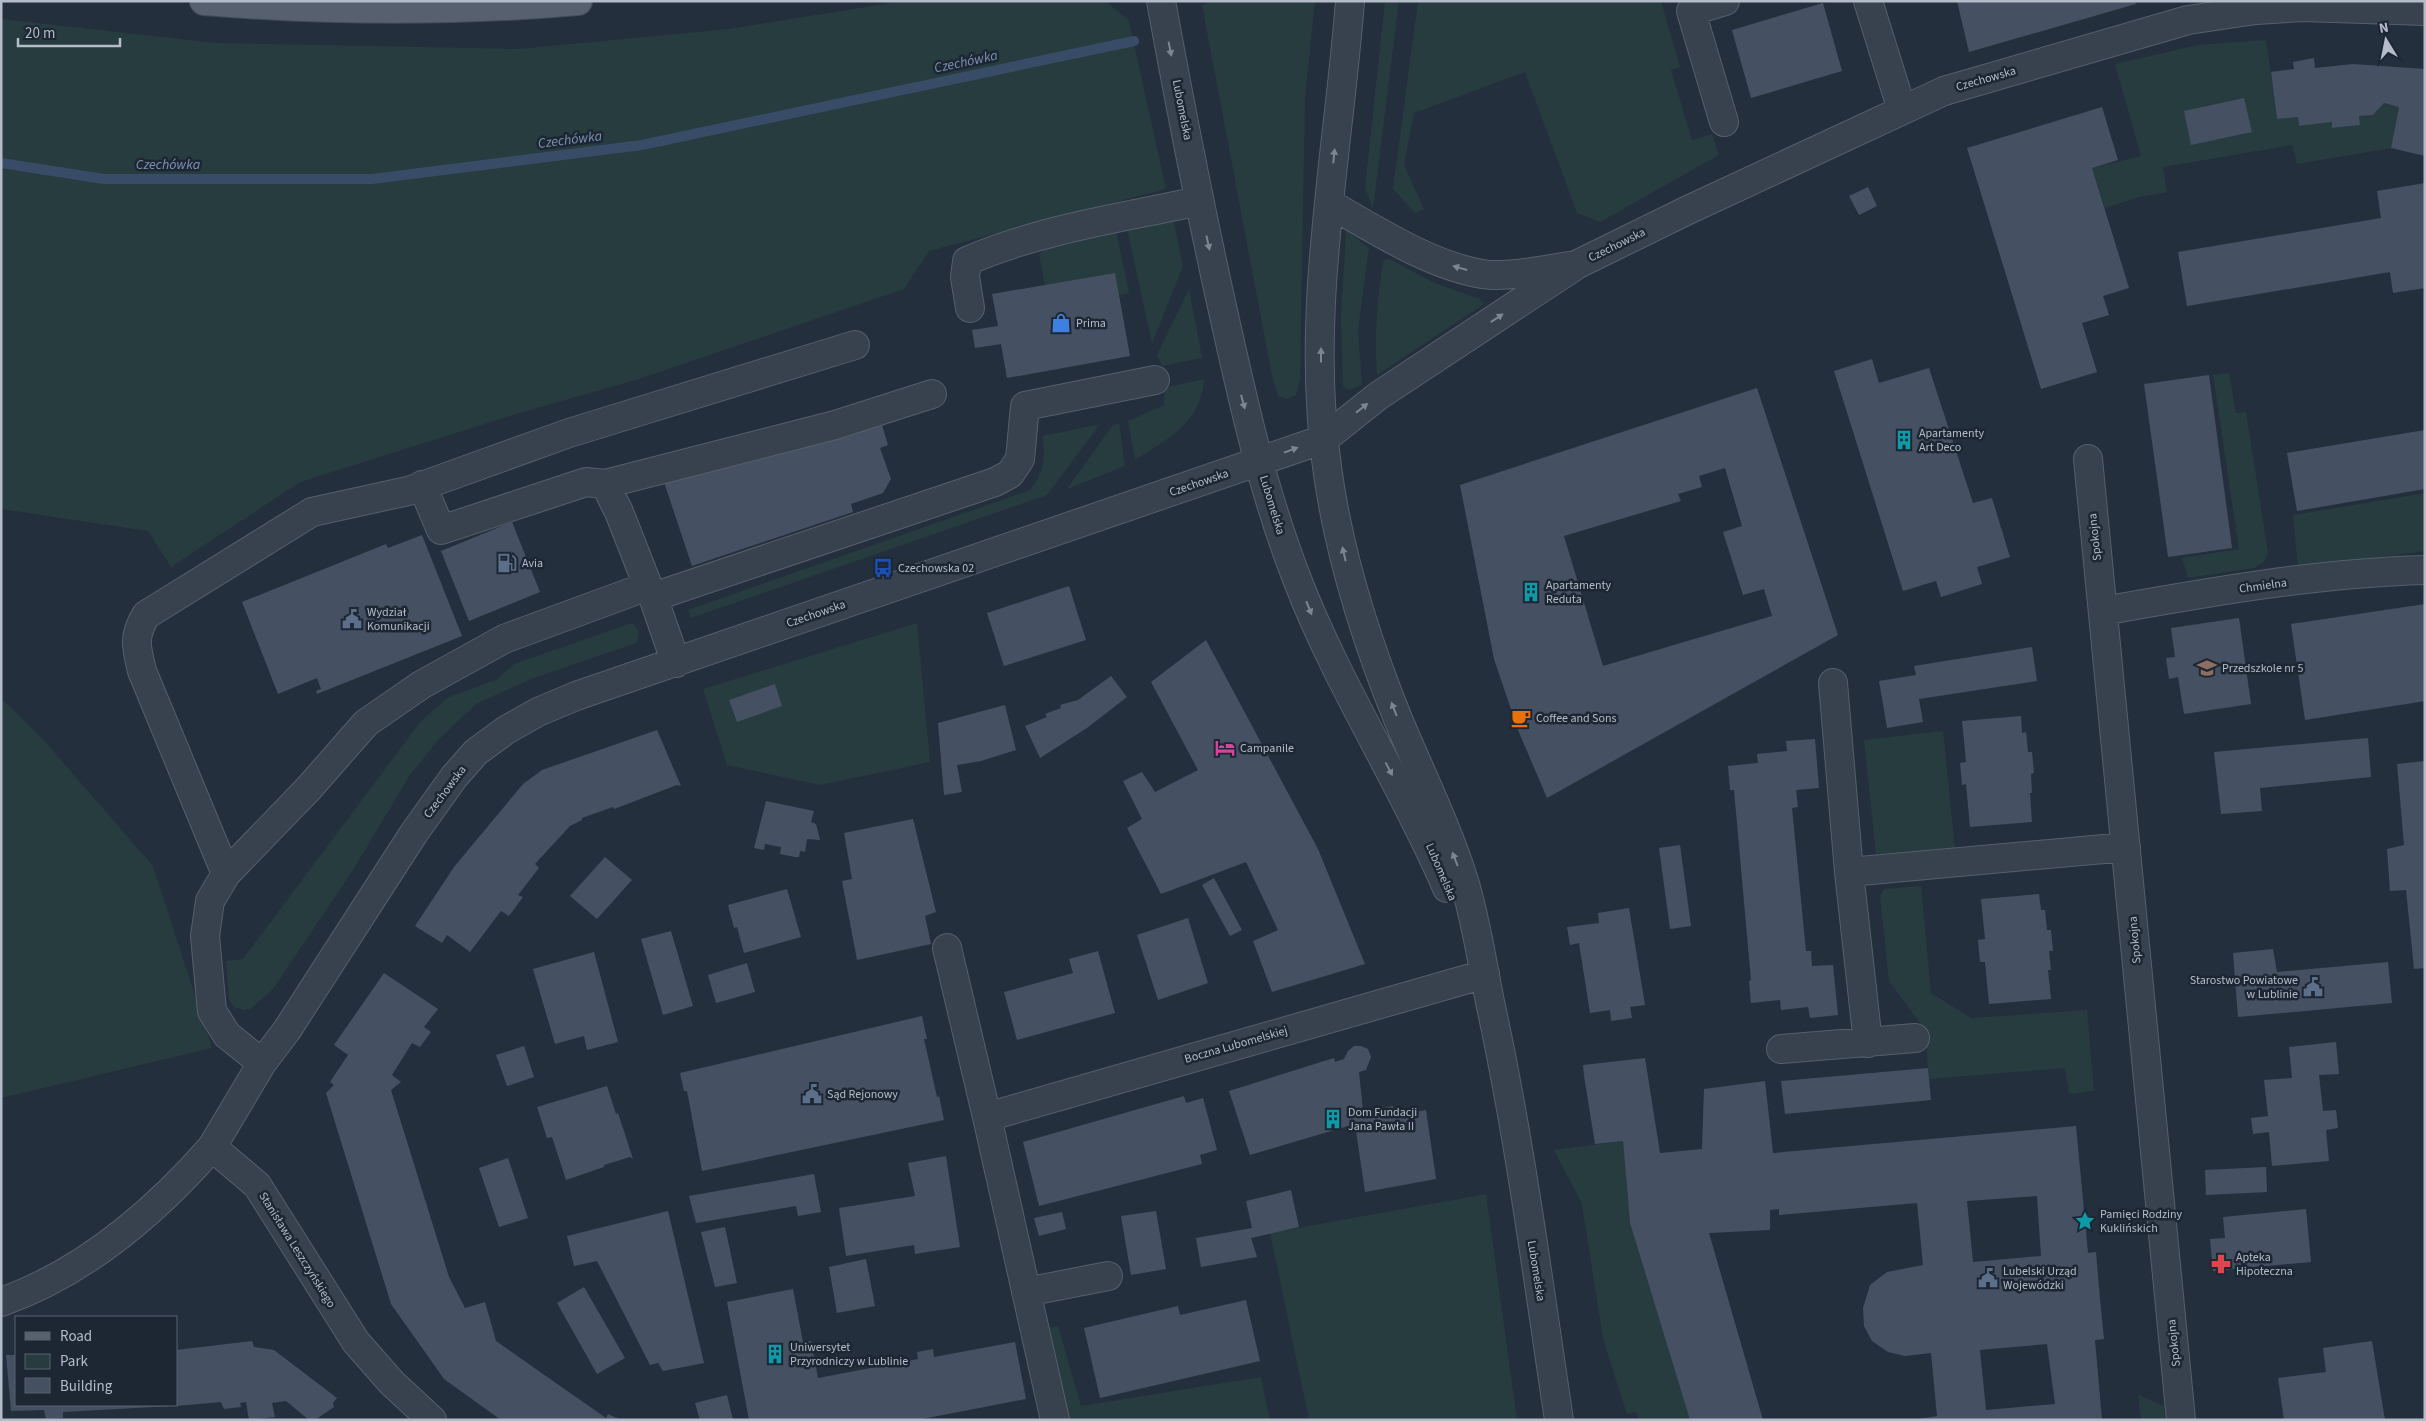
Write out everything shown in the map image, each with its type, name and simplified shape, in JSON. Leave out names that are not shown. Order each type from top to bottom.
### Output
[{"type":"main road","points":[[204,1],[378,10],[531,5],[578,1]]},
{"type":"street","name":"Lubomelska","points":[[1161,1],[1199,202],[1240,391],[1279,528],[1314,622],[1426,838],[1484,974]]},
{"type":"street","name":"Lubomelska","points":[[1350,1],[1321,316],[1324,439],[1334,514],[1358,606],[1397,716],[1464,881],[1504,1064],[1559,1420]]},
{"type":"street","points":[[1724,1],[1691,11],[1724,122]]},
{"type":"street","points":[[1868,1],[1902,110]]},
{"type":"street","name":"Czechowska","points":[[212,1147],[262,1063],[287,1030],[414,833],[454,777],[476,752],[506,730],[538,712],[576,696],[1324,439],[1378,396],[1578,264],[1944,91],[2188,20],[2256,10],[2303,7],[2425,12]]},
{"type":"street","points":[[970,308],[965,277],[967,261],[999,247],[1044,233],[1199,202]]},
{"type":"street","name":"Czechowska","points":[[1330,204],[1380,234],[1440,261],[1483,275],[1537,272],[1578,264]]},
{"type":"street","points":[[226,874],[142,671],[138,651],[137,630],[146,615],[312,512],[408,491],[569,433],[855,344]]},
{"type":"street","points":[[262,1063],[227,1035],[212,1012],[205,936],[210,900],[226,874],[309,788],[366,723],[421,685],[504,639],[995,482],[1010,474],[1020,459],[1025,406],[1155,380]]},
{"type":"street","points":[[422,485],[441,530],[586,482],[605,484],[835,425],[932,394]]},
{"type":"street","name":"Spokojna","points":[[2088,460],[2181,1420]]},
{"type":"street","points":[[605,484],[619,512],[651,591],[676,663]]},
{"type":"street","name":"Chmielna","points":[[2103,611],[2151,602],[2370,572],[2425,570]]},
{"type":"street","points":[[1833,683],[1849,872],[1868,1042]]},
{"type":"street","points":[[1849,872],[2126,847]]},
{"type":"street","points":[[947,948],[1055,1420]]},
{"type":"street","name":"Boczna Lubomelskiej","points":[[987,1117],[1484,974]]},
{"type":"street","points":[[1781,1048],[1915,1038]]},
{"type":"street","points":[[1,1302],[44,1284],[111,1241],[167,1195],[212,1147]]},
{"type":"street","name":"Stanisława Leszczyńskiego","points":[[212,1147],[257,1186],[356,1342],[392,1383],[432,1420]]},
{"type":"street","points":[[1026,1292],[1108,1276]]},
{"type":"green space","points":[[903,1],[1107,2],[1129,21],[1166,189],[929,251],[904,289],[639,379],[523,412],[300,482],[171,567],[148,531],[1,509],[1,19],[216,43],[518,49],[729,29]]},
{"type":"green space","points":[[1213,1],[1315,1],[1305,98],[1300,380],[1296,395],[1287,399],[1278,396],[1272,376],[1202,5]]},
{"type":"green space","points":[[1385,1],[1399,1],[1373,209],[1365,188]]},
{"type":"green space","points":[[1418,1],[1661,1],[1680,67],[1671,70],[1692,140],[1712,134],[1719,155],[1600,222],[1577,213],[1525,72],[1414,113],[1404,165],[1424,209],[1415,213],[1393,189]]},
{"type":"green space","points":[[2266,40],[2277,119],[2298,117],[2299,126],[2332,122],[2333,128],[2360,125],[2359,116],[2373,115],[2384,103],[2399,107],[2391,148],[2297,164],[2292,145],[2163,167],[2167,192],[2139,197],[2105,208],[2092,168],[2141,156],[2115,64],[2198,45]]},
{"type":"green space","points":[[1172,212],[1183,266],[1152,344],[1126,224]]},
{"type":"green space","points":[[1114,222],[1129,293],[1119,295],[1045,286],[1039,254],[1061,234]]},
{"type":"green space","points":[[1346,230],[1369,248],[1358,330],[1362,385],[1348,390],[1343,386],[1341,316]]},
{"type":"green space","points":[[1387,258],[1435,283],[1480,299],[1484,304],[1377,375],[1376,332],[1378,305],[1383,262]]},
{"type":"green space","points":[[1189,289],[1202,358],[1162,366],[1157,355]]},
{"type":"green space","points":[[2229,373],[2236,413],[2246,412],[2268,553],[2264,562],[2254,568],[2188,578],[2182,558],[2239,549],[2213,375]]},
{"type":"green space","points":[[1204,379],[1202,394],[1190,418],[1171,436],[1135,460],[1128,421],[1164,405],[1164,388]]},
{"type":"green space","points":[[1119,423],[1125,466],[1067,489],[1112,426]]},
{"type":"green space","points":[[1100,424],[1047,495],[691,618],[688,610],[1030,490],[1039,477],[1043,465],[1043,436]]},
{"type":"green space","points":[[2425,493],[2425,551],[2298,568],[2293,515]]},
{"type":"green space","points":[[632,623],[638,632],[636,643],[531,679],[476,704],[439,739],[410,775],[353,870],[273,989],[250,1009],[244,1010],[234,1007],[229,1000],[226,961],[243,959],[421,721],[449,697],[498,679],[514,664]]},
{"type":"green space","points":[[917,623],[930,762],[820,785],[727,765],[703,689]]},
{"type":"green space","points":[[1,698],[47,744],[153,866],[212,1048],[1,1098]]},
{"type":"green space","points":[[1943,731],[1955,848],[1876,854],[1864,740]]},
{"type":"green space","points":[[1921,886],[1931,993],[1971,1018],[2087,1010],[2094,1091],[2069,1094],[2065,1068],[1929,1079],[1925,1030],[1889,981],[1880,896],[1884,889]]},
{"type":"green space","points":[[1623,1141],[1630,1223],[1690,1420],[1639,1420],[1636,1412],[1627,1414],[1603,1339],[1582,1204],[1554,1150]]},
{"type":"green space","points":[[1486,1194],[1517,1420],[1309,1420],[1270,1233]]},
{"type":"green space","points":[[1058,1326],[1081,1406],[1261,1377],[1270,1420],[1070,1420],[1044,1329]]},
{"type":"green space","points":[[2138,1395],[2164,1406],[2165,1420],[2141,1420]]},
{"type":"building","points":[[1957,1],[2135,1],[2136,4],[1969,52]]},
{"type":"building","points":[[1823,3],[1842,71],[1751,98],[1732,30]]},
{"type":"building","points":[[2314,58],[2315,68],[2353,64],[2425,69],[2425,156],[2391,148],[2399,107],[2384,103],[2373,115],[2359,116],[2360,125],[2332,128],[2332,122],[2299,126],[2298,117],[2277,119],[2271,72],[2294,69],[2293,62]]},
{"type":"building","points":[[2244,98],[2252,132],[2191,145],[2184,111]]},
{"type":"building","points":[[2102,107],[2118,160],[2092,168],[2129,288],[2103,296],[2109,315],[2082,323],[2097,372],[2041,389],[1967,148]]},
{"type":"building","points":[[2425,183],[2425,288],[2393,293],[2390,272],[2187,306],[2178,252],[2381,218],[2377,191]]},
{"type":"building","points":[[1868,187],[1877,206],[1859,215],[1849,196]]},
{"type":"building","name":"Prima","points":[[1115,273],[1130,356],[1007,378],[1001,344],[975,348],[972,330],[998,326],[992,294]]},
{"type":"building","name":"Apartamenty Art Deco","points":[[1872,359],[1879,383],[1929,368],[1973,503],[1992,498],[2010,557],[1977,567],[1982,584],[1941,597],[1936,581],[1903,591],[1834,371]]},
{"type":"building","points":[[2209,375],[2232,548],[2168,557],[2144,384]]},
{"type":"building","name":"Apartamenty Reduta","points":[[1757,388],[1838,635],[1547,798],[1518,730],[1494,659],[1460,485]],"holes":[[[1725,468],[1742,526],[1723,532],[1743,595],[1764,589],[1772,616],[1603,666],[1564,536],[1681,501],[1678,494],[1702,487],[1699,476]]]},
{"type":"building","points":[[882,425],[888,445],[880,448],[891,479],[883,493],[851,504],[853,512],[692,566],[664,482]]},
{"type":"building","points":[[2425,430],[2425,489],[2297,511],[2287,453]]},
{"type":"building","points":[[512,522],[540,592],[469,621],[441,551]]},
{"type":"building","name":"Wydział Komunikacji","points":[[422,535],[462,636],[317,694],[316,691],[321,689],[317,678],[278,694],[242,602],[386,544],[388,548]]},
{"type":"building","points":[[1069,586],[1086,640],[1004,666],[987,613]]},
{"type":"building","points":[[2425,604],[2425,701],[2305,720],[2291,624]]},
{"type":"building","name":"Przedszkole nr 5","points":[[2239,618],[2251,704],[2184,714],[2178,677],[2169,679],[2166,658],[2175,657],[2171,628]]},
{"type":"building","name":"Campanile","points":[[1206,640],[1318,849],[1365,964],[1272,992],[1253,941],[1278,930],[1246,862],[1161,894],[1127,828],[1142,819],[1123,781],[1142,772],[1155,792],[1198,770],[1151,682]]},
{"type":"building","points":[[2032,647],[2037,681],[1919,699],[1923,722],[1887,728],[1879,681],[1916,675],[1914,666]]},
{"type":"building","points":[[1111,676],[1127,697],[1087,728],[1040,758],[1025,726],[1047,717],[1045,714],[1061,708],[1060,705],[1078,700]]},
{"type":"building","points":[[775,684],[782,706],[737,722],[729,700]]},
{"type":"building","points":[[1005,705],[1016,750],[981,761],[957,765],[962,792],[944,795],[938,723]]},
{"type":"building","points":[[2021,716],[2022,733],[2026,732],[2028,752],[2032,752],[2034,773],[2031,774],[2032,793],[2030,793],[2032,822],[1970,827],[1966,784],[1962,785],[1960,763],[1966,762],[1962,721]]},
{"type":"building","points":[[657,730],[681,786],[677,785],[614,809],[613,807],[582,818],[582,820],[570,826],[535,864],[539,868],[518,895],[523,897],[509,916],[501,911],[470,952],[447,935],[442,943],[415,926],[454,867],[523,784],[542,770]]},
{"type":"building","points":[[2368,738],[2371,777],[2260,788],[2262,811],[2221,814],[2214,752]]},
{"type":"building","points":[[1815,739],[1819,788],[1796,790],[1798,807],[1792,808],[1806,951],[1811,951],[1812,966],[1833,965],[1838,1015],[1810,1018],[1808,1007],[1781,1010],[1780,1000],[1751,1003],[1749,981],[1751,980],[1734,790],[1730,790],[1728,766],[1758,763],[1757,754],[1787,751],[1786,741]]},
{"type":"building","points":[[2425,761],[2425,968],[2414,969],[2406,890],[2390,891],[2387,849],[2404,845],[2397,764]]},
{"type":"building","points":[[766,801],[814,811],[811,822],[816,824],[820,840],[807,839],[805,852],[800,851],[799,857],[780,854],[781,847],[765,844],[764,850],[754,848]]},
{"type":"building","points":[[913,819],[936,912],[925,916],[931,944],[857,960],[842,881],[852,879],[844,833]]},
{"type":"building","points":[[1680,845],[1691,926],[1670,929],[1659,848]]},
{"type":"building","points":[[605,857],[632,880],[597,919],[570,896]]},
{"type":"building","points":[[1214,878],[1242,930],[1230,936],[1202,885]]},
{"type":"building","points":[[787,889],[801,937],[744,953],[737,927],[734,928],[728,905]]},
{"type":"building","points":[[2039,894],[2041,910],[2045,910],[2047,930],[2051,930],[2053,951],[2049,951],[2051,970],[2048,970],[2051,999],[1989,1004],[1985,962],[1980,962],[1978,940],[1985,939],[1981,899]]},
{"type":"building","points":[[1629,908],[1645,1005],[1630,1007],[1632,1018],[1611,1021],[1610,1010],[1590,1013],[1579,943],[1570,945],[1567,927],[1599,923],[1598,913]]},
{"type":"building","points":[[1188,918],[1208,983],[1158,1000],[1137,935]]},
{"type":"building","points":[[671,931],[693,1006],[663,1015],[641,939]]},
{"type":"building","name":"Starostwo Powiatowe w Lublinie","points":[[2273,949],[2277,972],[2388,962],[2392,1003],[2238,1017],[2233,953]]},
{"type":"building","points":[[1098,951],[1115,1013],[1017,1040],[1004,992],[1073,973],[1069,959]]},
{"type":"building","points":[[594,952],[618,1042],[587,1050],[584,1036],[555,1044],[533,969]]},
{"type":"building","points":[[747,963],[755,992],[716,1003],[708,975]]},
{"type":"building","points":[[384,973],[438,1009],[424,1027],[431,1032],[420,1047],[412,1043],[392,1075],[401,1082],[391,1090],[449,1277],[465,1308],[485,1302],[496,1341],[606,1418],[608,1414],[621,1420],[501,1420],[444,1379],[391,1304],[326,1093],[334,1085],[330,1082],[348,1055],[334,1045]]},
{"type":"building","name":"Sąd Rejonowy","points":[[922,1016],[927,1039],[924,1039],[944,1120],[702,1171],[687,1091],[684,1091],[680,1073]]},
{"type":"building","points":[[2336,1042],[2339,1074],[2319,1075],[2323,1111],[2336,1110],[2338,1128],[2326,1130],[2329,1161],[2272,1166],[2269,1132],[2253,1134],[2251,1118],[2268,1116],[2264,1080],[2292,1078],[2289,1047]]},
{"type":"building","points":[[524,1046],[534,1077],[507,1086],[496,1055]]},
{"type":"building","name":"Dom Fundacji Jana Pawła II","points":[[1354,1046],[1368,1049],[1371,1057],[1366,1070],[1359,1072],[1363,1111],[1393,1106],[1394,1113],[1409,1110],[1410,1113],[1426,1110],[1436,1179],[1365,1192],[1355,1124],[1250,1155],[1229,1091],[1334,1058],[1335,1062],[1344,1059],[1348,1051]]},
{"type":"building","points":[[1645,1058],[1660,1153],[1702,1149],[1704,1089],[1765,1081],[1773,1153],[2076,1126],[2088,1253],[2096,1252],[2104,1339],[2095,1340],[2102,1420],[1914,1420],[1937,1416],[1931,1353],[1905,1356],[1888,1352],[1872,1341],[1864,1326],[1863,1308],[1870,1285],[1887,1272],[1923,1265],[1917,1203],[1779,1215],[1779,1209],[1770,1210],[1770,1230],[1709,1233],[1763,1420],[1690,1420],[1630,1223],[1623,1141],[1595,1144],[1583,1065]],"holes":[[[2037,1196],[2041,1256],[1973,1262],[1967,1201]],[[2047,1344],[2055,1404],[1986,1410],[1980,1350]]]},
{"type":"building","points":[[1928,1068],[1931,1100],[1785,1114],[1781,1081]]},
{"type":"building","points":[[607,1086],[633,1159],[630,1157],[604,1165],[604,1167],[566,1180],[552,1137],[547,1138],[537,1107]]},
{"type":"building","points":[[1184,1096],[1186,1103],[1203,1098],[1217,1150],[1200,1155],[1202,1164],[1039,1206],[1023,1142]]},
{"type":"building","points":[[946,1156],[960,1247],[915,1254],[914,1245],[846,1256],[839,1208],[915,1196],[908,1163]]},
{"type":"building","points":[[508,1158],[528,1218],[499,1227],[479,1168]]},
{"type":"building","points":[[2266,1167],[2267,1192],[2206,1195],[2205,1170]]},
{"type":"building","points":[[814,1174],[821,1212],[798,1216],[796,1206],[696,1223],[689,1196]]},
{"type":"building","points":[[1291,1190],[1299,1227],[1251,1238],[1257,1257],[1201,1267],[1196,1238],[1252,1228],[1246,1201]]},
{"type":"building","points":[[2306,1209],[2311,1262],[2213,1271],[2210,1239],[2225,1238],[2223,1217]]},
{"type":"building","points":[[668,1211],[704,1363],[663,1371],[658,1363],[650,1365],[597,1261],[574,1266],[567,1236]]},
{"type":"building","points":[[1156,1211],[1166,1269],[1131,1275],[1121,1216]]},
{"type":"building","points":[[1062,1212],[1066,1229],[1039,1236],[1034,1218]]},
{"type":"building","points":[[725,1227],[737,1283],[715,1287],[701,1232]]},
{"type":"building","points":[[866,1259],[875,1306],[837,1313],[829,1267]]},
{"type":"building","points":[[584,1287],[625,1358],[597,1374],[557,1303]]},
{"type":"building","name":"Uniwersytet Przyrodniczy w Lublinie","points":[[793,1289],[803,1342],[811,1341],[818,1378],[918,1359],[917,1352],[933,1349],[934,1357],[1015,1342],[1026,1399],[917,1420],[749,1420],[727,1302]]},
{"type":"building","points":[[1246,1300],[1260,1361],[1100,1398],[1084,1328],[1178,1306],[1180,1315]]},
{"type":"building","points":[[252,1341],[254,1347],[274,1350],[337,1398],[333,1403],[334,1407],[315,1420],[309,1420],[286,1401],[272,1403],[275,1417],[249,1420],[246,1402],[240,1403],[241,1407],[224,1409],[221,1402],[178,1406],[178,1350]]},
{"type":"building","points":[[2372,1341],[2385,1420],[2284,1420],[2278,1378],[2326,1372],[2323,1348]]},
{"type":"building","points":[[6,1355],[15,1355],[15,1406],[172,1406],[63,1412],[63,1418],[46,1419],[44,1410],[11,1411]]},
{"type":"building","points":[[727,1395],[733,1420],[700,1420],[695,1403]]},
{"type":"waterway","name":"Czechówka","points":[[1,163],[104,179],[372,179],[642,145],[1134,41]]},
{"type":"place","name":"Prima","points":[[1061,323]]},
{"type":"place","name":"Apartamenty Art Deco","points":[[1904,440]]},
{"type":"place","name":"Avia","points":[[507,563]]},
{"type":"place","name":"Czechowska 02","points":[[883,568]]},
{"type":"place","name":"Apartamenty Reduta","points":[[1531,592]]},
{"type":"place","name":"Wydział Komunikacji","points":[[352,619]]},
{"type":"place","name":"Przedszkole nr 5","points":[[2207,668]]},
{"type":"place","name":"Coffee and Sons","points":[[1521,718]]},
{"type":"place","name":"Campanile","points":[[1225,748]]},
{"type":"place","name":"Starostwo Powiatowe w Lublinie","points":[[2313,987]]},
{"type":"place","name":"Sąd Rejonowy","points":[[812,1094]]},
{"type":"place","name":"Dom Fundacji Jana Pawła II","points":[[1333,1119]]},
{"type":"place","name":"Pamięci Rodziny Kuklińskich","points":[[2085,1221]]},
{"type":"place","name":"Apteka Hipoteczna","points":[[2221,1264]]},
{"type":"place","name":"Lubelski Urząd Wojewódzki","points":[[1988,1278]]},
{"type":"place","name":"Uniwersytet Przyrodniczy w Lublinie","points":[[775,1354]]}]
